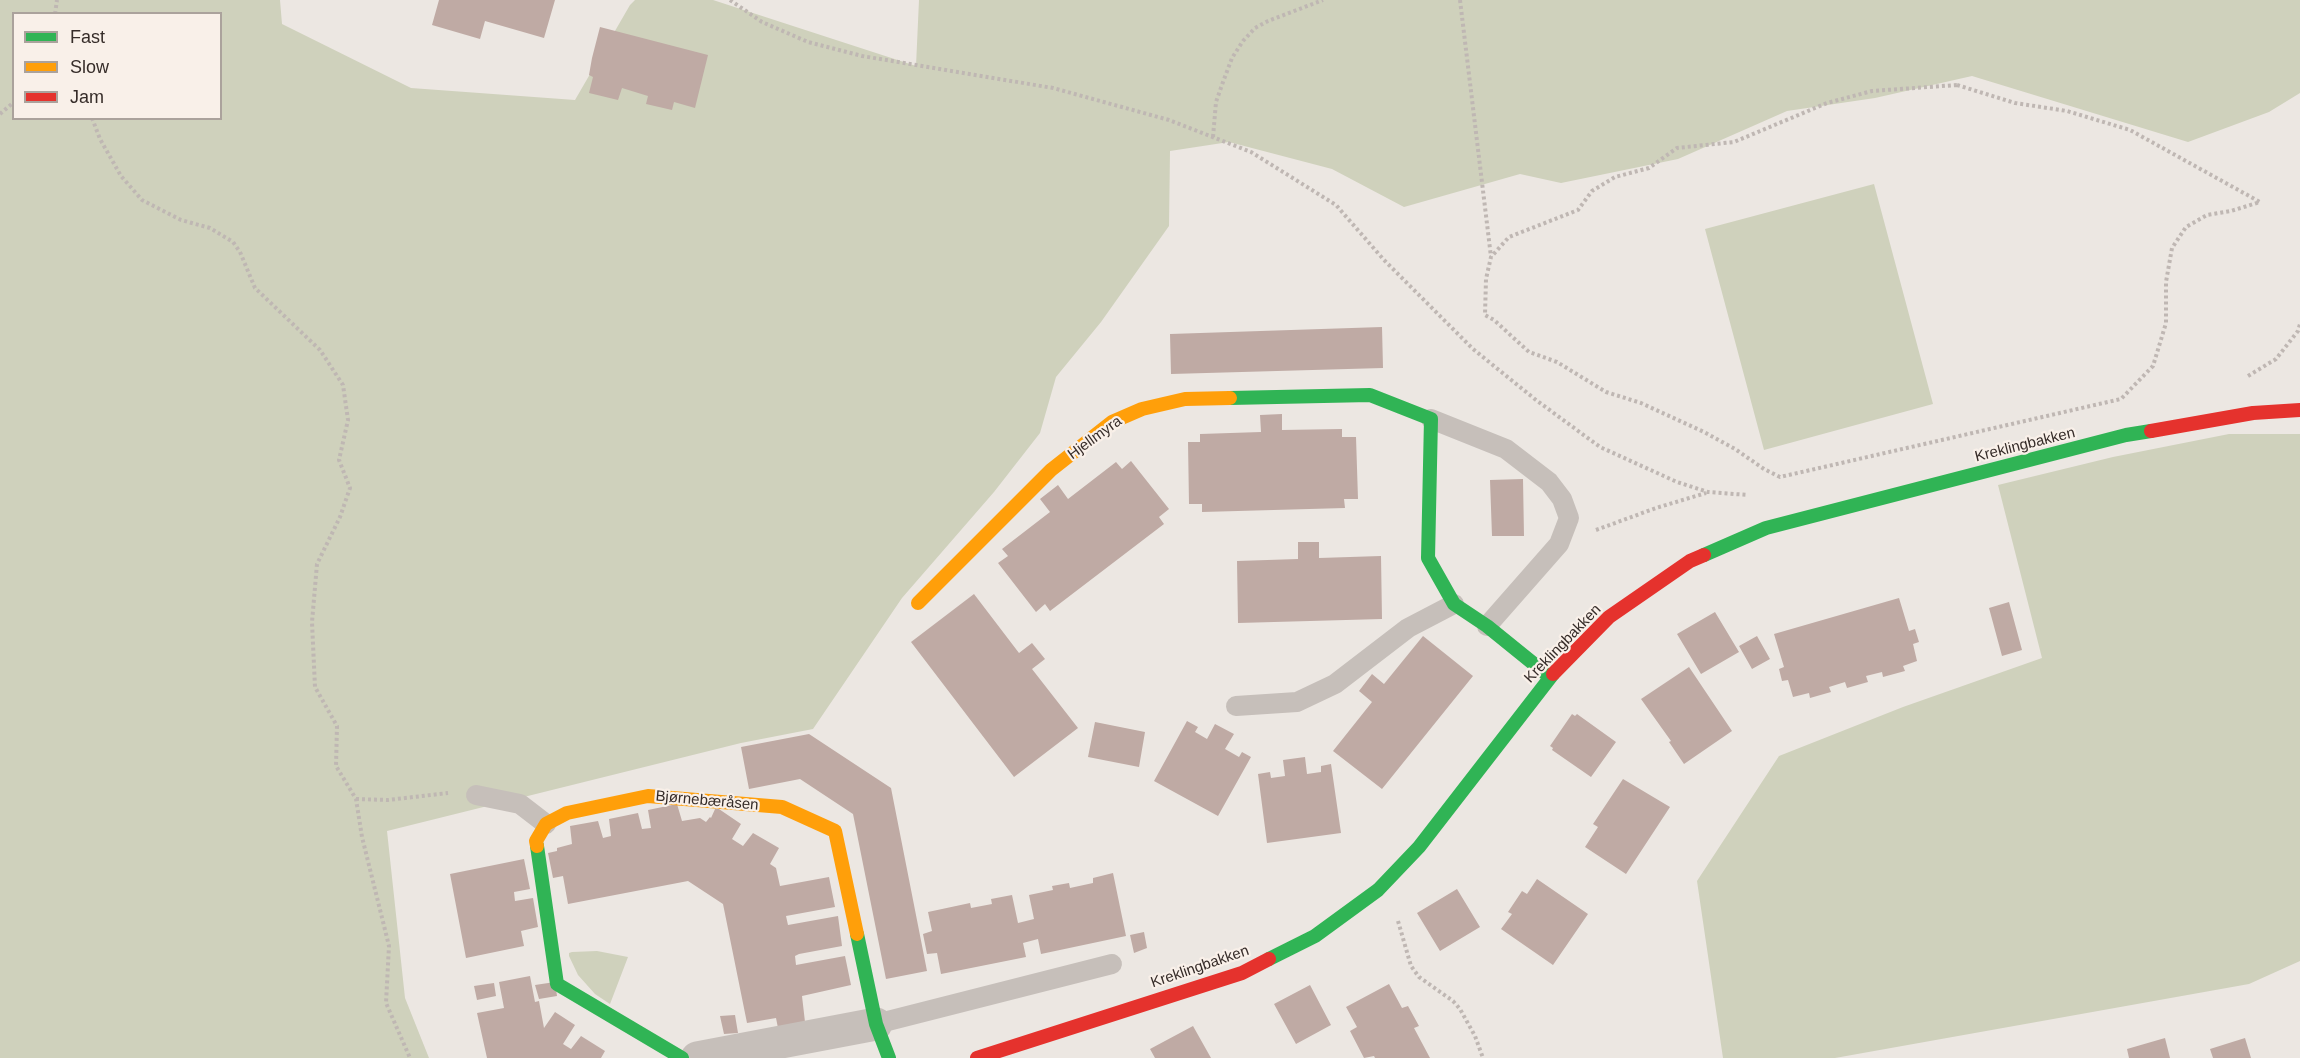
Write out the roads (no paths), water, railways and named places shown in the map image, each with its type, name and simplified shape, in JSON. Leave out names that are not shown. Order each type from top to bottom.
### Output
[{"type":"street","name":"Hjellmyra","points":[[918,603],[1051,470],[1112,422],[1142,409],[1185,399],[1370,395],[1431,419]]},
{"type":"street","name":"Kreklingbakken","points":[[977,1058],[1242,973],[1315,936],[1378,890],[1419,847],[1551,677],[1609,617],[1690,561],[1766,528],[2126,435],[2253,413],[2300,410]]},
{"type":"street","points":[[1431,419],[1428,558],[1454,604],[1487,626],[1551,677]]},
{"type":"street","name":"Bjørnebæråsen","points":[[546,824],[567,813],[648,796],[782,807],[835,831],[876,1024],[889,1058]]},
{"type":"street","points":[[546,824],[536,841],[557,984],[682,1058]]},
{"type":"street","points":[[696,1058],[876,1024]]},
{"type":"lane","name":"Hjellmyra","points":[[1431,419],[1506,449],[1549,482],[1562,499],[1569,518],[1559,544],[1487,626]]},
{"type":"lane","points":[[1236,706],[1297,702],[1335,684],[1408,628],[1454,604]]},
{"type":"lane","points":[[476,795],[520,804],[546,824]]},
{"type":"lane","points":[[876,1024],[1112,964]]}]
